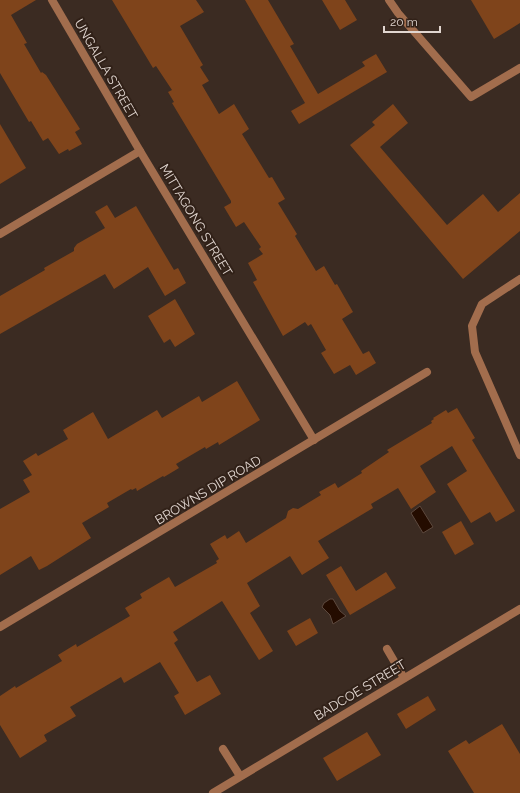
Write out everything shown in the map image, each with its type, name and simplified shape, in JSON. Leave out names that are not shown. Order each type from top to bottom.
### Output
[{"type":"street","name":"UNGALLA STREET","points":[[52,0],[140,151]]},
{"type":"street","points":[[389,0],[398,13],[471,97],[520,68]]},
{"type":"street","points":[[0,234],[140,151]]},
{"type":"street","name":"MITTAGONG STREET","points":[[140,151],[314,440]]},
{"type":"street","points":[[520,279],[482,304],[472,326],[475,352],[520,455]]},
{"type":"street","name":"BROWNS DIP ROAD","points":[[0,627],[427,372]]},
{"type":"street","name":"BADCOE STREET","points":[[213,793],[520,609]]},
{"type":"street","points":[[387,649],[404,678]]},
{"type":"street","points":[[223,749],[240,776]]},
{"type":"shaded area","points":[[420,506],[433,527],[423,533],[411,513]]},
{"type":"shaded area","points":[[330,599],[333,599],[340,611],[346,616],[333,624],[330,615],[322,607],[324,603]]},
{"type":"building","points":[[0,0],[36,0],[11,15],[27,43],[24,44],[41,73],[42,72],[46,75],[80,129],[75,132],[82,144],[69,151],[68,149],[59,154],[48,138],[43,141],[31,121],[29,122],[0,73]]},
{"type":"building","points":[[112,0],[196,0],[204,12],[180,26],[203,65],[200,67],[209,81],[202,85],[219,114],[234,104],[249,129],[242,134],[269,178],[272,177],[285,199],[278,203],[297,234],[295,236],[316,271],[324,266],[335,285],[337,284],[353,312],[342,319],[363,354],[369,351],[376,363],[356,375],[350,365],[334,374],[321,353],[326,350],[311,324],[308,326],[305,322],[283,336],[253,282],[257,280],[248,263],[263,254],[259,249],[261,247],[244,222],[236,227],[224,207],[231,203],[231,201],[172,103],[174,102],[168,92],[172,90],[156,66],[153,68]]},
{"type":"building","points":[[245,0],[268,0],[294,44],[290,46],[318,94],[365,66],[362,62],[376,54],[387,72],[299,124],[291,111],[305,103]]},
{"type":"building","points":[[322,0],[345,0],[357,20],[340,30]]},
{"type":"building","points":[[471,0],[520,0],[520,23],[494,39]]},
{"type":"building","points":[[393,104],[408,123],[380,147],[447,225],[483,194],[498,212],[520,193],[520,231],[463,279],[350,145],[375,125],[372,122]]},
{"type":"building","points":[[0,124],[26,168],[0,184]]},
{"type":"building","points":[[107,205],[115,218],[136,206],[174,270],[178,268],[186,283],[165,296],[148,267],[114,289],[105,274],[0,334],[0,296],[45,270],[44,268],[74,251],[77,244],[105,228],[95,212]]},
{"type":"building","points":[[175,299],[195,334],[175,347],[170,339],[164,343],[148,316]]},
{"type":"building","points":[[237,381],[260,420],[219,445],[218,442],[206,449],[205,447],[176,464],[179,468],[164,477],[163,476],[137,491],[136,488],[131,489],[107,503],[109,507],[82,523],[91,538],[47,566],[39,570],[31,556],[0,575],[0,509],[30,492],[23,480],[32,475],[23,461],[36,453],[38,456],[68,439],[63,430],[93,412],[108,439],[157,410],[162,418],[199,396],[202,402]]},
{"type":"building","points":[[457,408],[475,438],[472,440],[515,511],[496,522],[490,512],[471,523],[447,484],[467,471],[452,446],[420,466],[436,492],[411,509],[398,488],[371,504],[373,508],[318,541],[329,558],[302,575],[290,556],[247,583],[260,606],[250,613],[273,651],[259,660],[222,601],[173,632],[178,640],[174,643],[197,682],[210,675],[221,694],[185,715],[174,696],[179,693],[160,662],[124,683],[121,677],[70,707],[76,716],[44,735],[47,741],[20,758],[0,725],[0,696],[15,686],[16,688],[62,661],[58,655],[76,644],[77,647],[130,616],[125,608],[142,598],[140,594],[169,577],[175,587],[217,563],[216,561],[219,559],[210,544],[225,535],[227,539],[239,531],[246,543],[286,518],[288,511],[293,508],[298,509],[321,495],[319,492],[335,483],[338,488],[362,473],[361,471],[389,452],[387,450],[432,423],[431,421],[434,419],[433,418],[446,410],[448,413]]},
{"type":"building","points":[[461,521],[474,544],[455,555],[442,532]]},
{"type":"building","points":[[341,566],[356,591],[386,572],[396,588],[350,615],[326,575]]},
{"type":"building","points":[[310,618],[318,633],[296,646],[287,631]]},
{"type":"building","points":[[428,696],[436,710],[406,729],[397,714]]},
{"type":"building","points":[[502,724],[520,754],[520,793],[474,793],[448,751],[466,740],[469,744]]},
{"type":"building","points":[[367,732],[381,755],[337,781],[323,758]]}]
